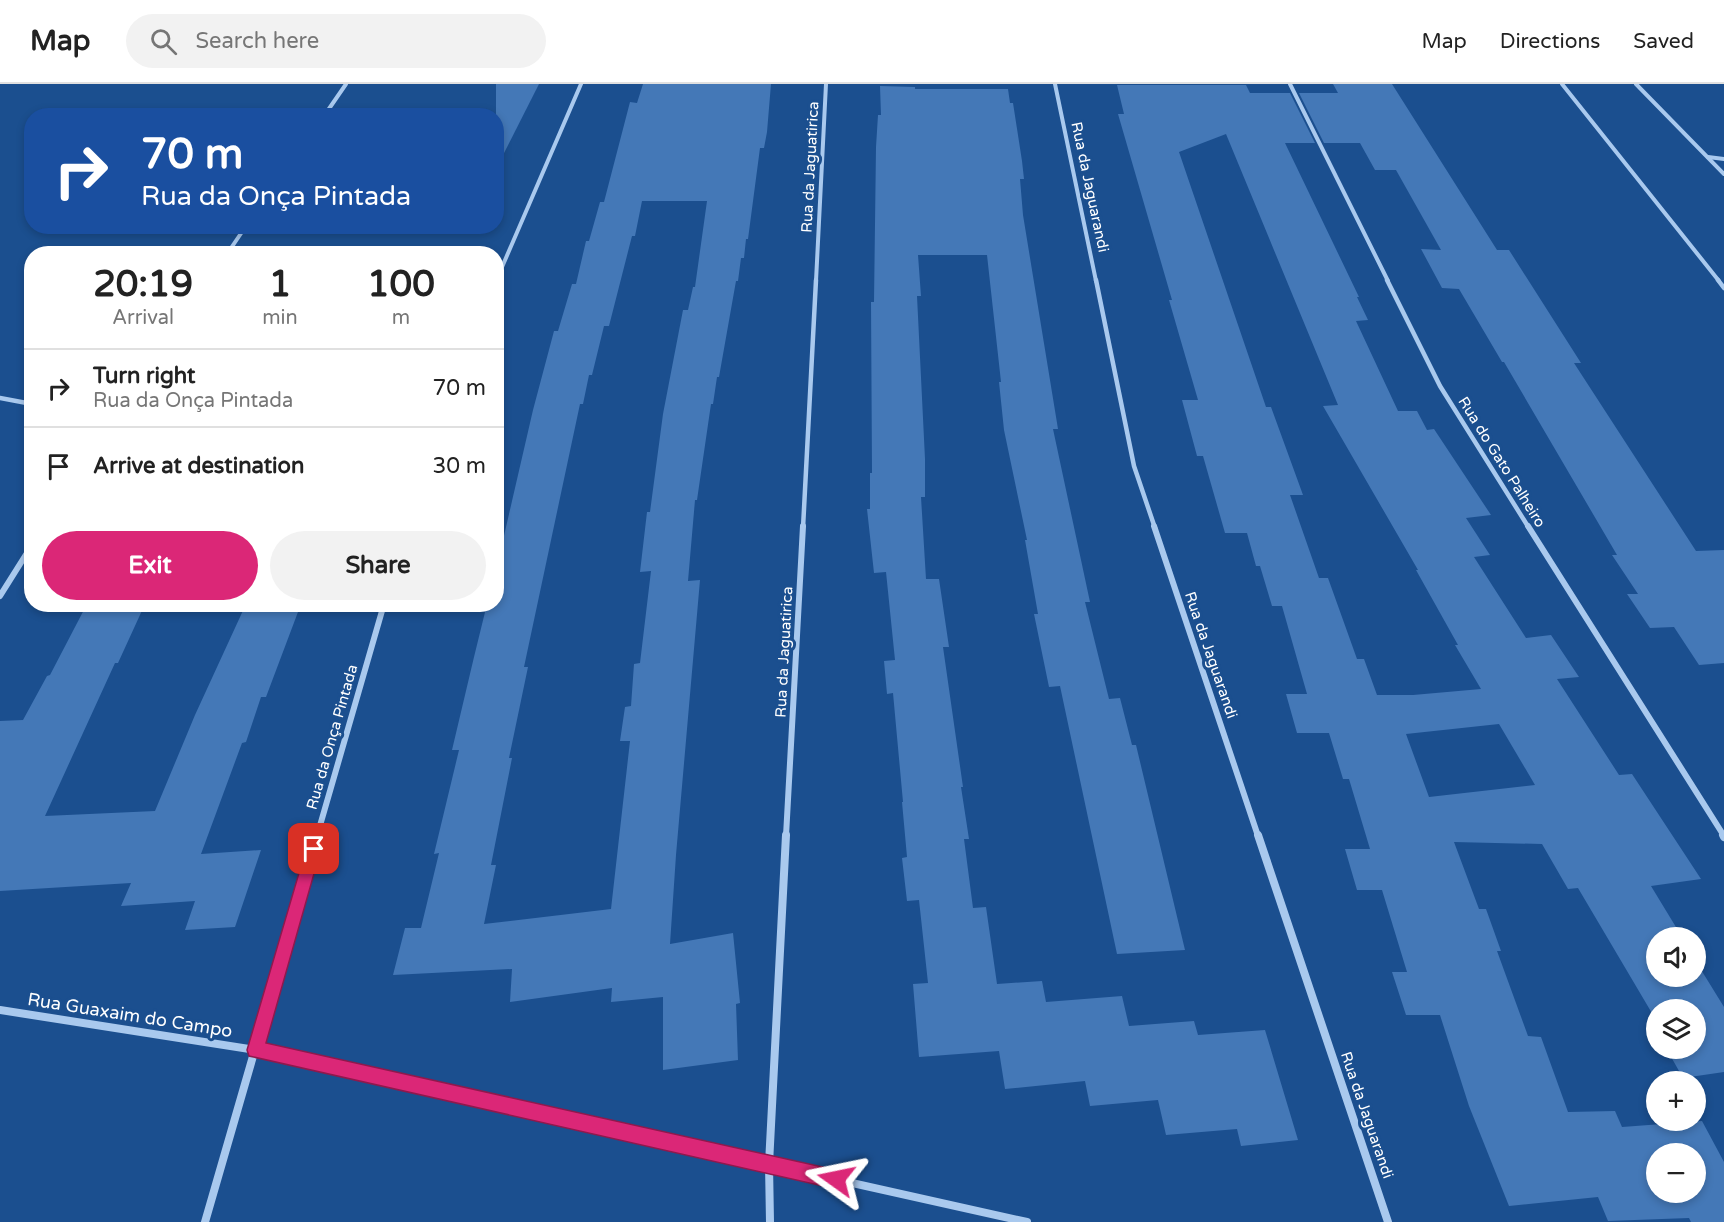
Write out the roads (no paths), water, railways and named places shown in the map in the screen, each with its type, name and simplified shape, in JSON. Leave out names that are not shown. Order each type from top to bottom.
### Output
[{"type":"street","points":[[330,108],[346,84]]},
{"type":"street","points":[[504,263],[581,84]]},
{"type":"street","name":"Rua da Jaguatirica","points":[[770,1222],[769,1164],[826,84]]},
{"type":"street","name":"Rua da Jaguarandi","points":[[1054,84],[1134,466],[1388,1222]]},
{"type":"street","name":"Rua do Gato Palheiro","points":[[1290,84],[1440,386],[1724,837]]},
{"type":"street","points":[[1562,84],[1724,288]]},
{"type":"street","points":[[1636,84],[1724,174]]},
{"type":"street","points":[[1708,157],[1724,159]]},
{"type":"street","points":[[0,398],[24,402]]},
{"type":"street","points":[[0,596],[24,558]]},
{"type":"street","name":"Rua da Onça Pintada","points":[[205,1222],[382,612]]},
{"type":"street","name":"Rua Guaxaim do Campo","points":[[0,1010],[256,1050],[1027,1222]]}]
